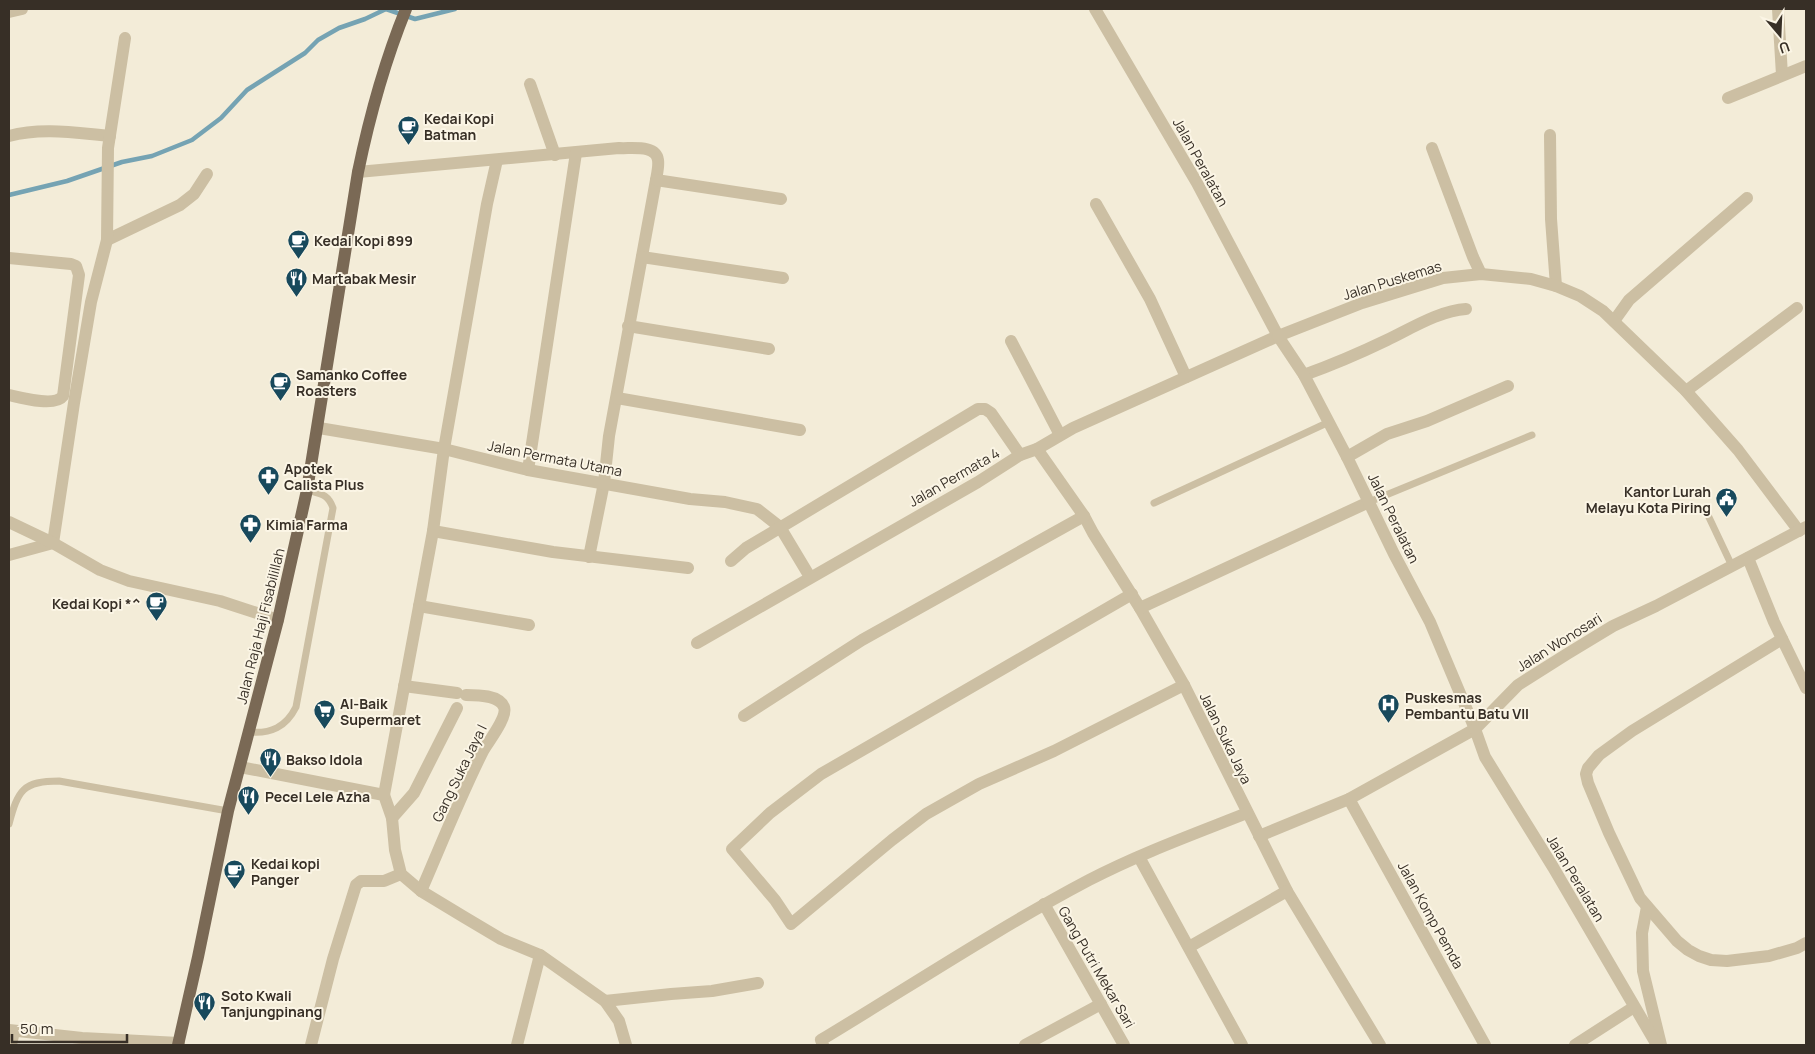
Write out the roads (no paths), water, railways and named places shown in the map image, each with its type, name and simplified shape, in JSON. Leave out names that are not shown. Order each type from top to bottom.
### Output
[{"type":"main road","name":"Jalan Raja Haji Fisabilillah","points":[[178,1044],[228,811],[278,620],[307,490],[319,428],[358,172],[372,106],[384,66],[406,9]]},
{"type":"street","points":[[9,12],[22,9]]},
{"type":"street","name":"Jalan Peralatan","points":[[1095,9],[1197,183],[1278,336],[1304,376],[1329,422],[1430,622],[1475,729],[1485,758],[1553,868],[1656,1045]]},
{"type":"street","points":[[1778,9],[1782,75]]},
{"type":"street","points":[[53,543],[91,302],[107,240],[108,148],[125,38]]},
{"type":"street","points":[[1728,98],[1806,66]]},
{"type":"street","points":[[530,84],[555,155]]},
{"type":"street","points":[[9,136],[53,130],[110,136]]},
{"type":"street","points":[[1550,135],[1551,219],[1556,286]]},
{"type":"street","points":[[358,172],[619,148],[647,149],[655,153],[658,159],[656,180],[609,436],[604,483],[589,556]]},
{"type":"street","points":[[1432,148],[1481,274]]},
{"type":"street","points":[[528,470],[576,153]]},
{"type":"street","points":[[497,160],[485,213],[444,448],[433,531],[384,795],[392,818],[395,850],[401,874],[421,891],[483,928],[540,955],[605,1001],[618,1021],[626,1045]]},
{"type":"street","points":[[107,240],[180,205],[194,194],[207,174]]},
{"type":"street","points":[[656,180],[781,199]]},
{"type":"street","points":[[1614,321],[1629,300],[1747,198]]},
{"type":"street","points":[[1096,204],[1150,299],[1186,377]]},
{"type":"street","points":[[642,257],[783,278]]},
{"type":"street","points":[[9,258],[71,264],[76,266],[79,275],[64,396],[56,401],[49,402],[9,396]]},
{"type":"street","name":"Jalan Puskemas","points":[[1020,455],[1037,450],[1060,435],[1278,336],[1362,303],[1443,278],[1481,274],[1531,279],[1556,286],[1580,296],[1603,311],[1686,391],[1738,450],[1803,529]]},
{"type":"street","points":[[1686,391],[1797,308]]},
{"type":"street","points":[[1304,376],[1433,319],[1458,309],[1466,309]]},
{"type":"street","points":[[628,326],[769,349]]},
{"type":"street","points":[[1011,341],[1060,435]]},
{"type":"street","points":[[1347,457],[1387,434],[1427,421],[1508,386]]},
{"type":"street","points":[[617,398],[800,430]]},
{"type":"street","name":"Jalan Permata 4","points":[[697,642],[978,482],[1020,455],[991,413],[982,408],[978,409],[780,527],[746,548],[731,561]]},
{"type":"street","name":"Jalan Permata Utama","points":[[319,428],[444,448],[528,470],[690,499],[725,502],[757,509],[780,527]]},
{"type":"street","name":"Jalan Suka Jaya","points":[[1037,450],[1084,516],[1132,594],[1184,685],[1287,891],[1380,1045]]},
{"type":"street","points":[[1140,608],[1369,502]]},
{"type":"street","points":[[744,716],[862,640],[1084,516]]},
{"type":"street","points":[[9,522],[53,543],[100,570],[129,581],[220,601],[278,620]]},
{"type":"street","points":[[780,527],[810,577]]},
{"type":"street","name":"Jalan Wonosari","points":[[1259,836],[1349,799],[1475,729],[1518,685],[1558,659],[1613,626],[1803,529]]},
{"type":"street","points":[[433,531],[553,552],[688,568]]},
{"type":"street","points":[[9,555],[53,543]]},
{"type":"street","points":[[1748,558],[1782,640],[1806,688]]},
{"type":"street","points":[[1132,594],[821,774],[770,813],[732,849],[791,924],[926,814],[979,784],[1054,751],[1184,685]]},
{"type":"street","points":[[419,606],[529,625]]},
{"type":"street","points":[[1782,640],[1632,731],[1599,755],[1588,768],[1586,774],[1602,817],[1640,898],[1676,941],[1699,956],[1711,960],[1727,961],[1769,956],[1797,948],[1806,943]]},
{"type":"street","name":"Gang Suka Jaya I","points":[[404,686],[480,695],[498,700],[505,710],[503,718],[484,751],[421,891]]},
{"type":"street","points":[[392,818],[414,793],[457,708]]},
{"type":"street","points":[[240,767],[384,795]]},
{"type":"street","name":"Jalan Komp Pemda","points":[[1349,799],[1485,1045]]},
{"type":"street","points":[[823,1045],[821,1040],[1044,904],[1091,879],[1247,813]]},
{"type":"street","points":[[1139,858],[1242,1045]]},
{"type":"street","points":[[311,1045],[333,959],[356,885],[361,881],[384,881],[401,874]]},
{"type":"street","points":[[1189,947],[1287,891]]},
{"type":"street","name":"Gang Putri Mekar Sari","points":[[1044,904],[1124,1045]]},
{"type":"street","points":[[1647,908],[1642,933],[1642,965],[1661,1045]]},
{"type":"street","points":[[517,1045],[540,955]]},
{"type":"street","points":[[605,1001],[712,991],[758,983]]},
{"type":"street","points":[[1025,1045],[1101,1004]]},
{"type":"street","points":[[1575,1045],[1634,1007]]},
{"type":"street","points":[[12,1045],[11,1030],[82,1038],[178,1044]]},
{"type":"lane","points":[[1154,503],[1329,422]]},
{"type":"lane","points":[[1369,502],[1532,435]]},
{"type":"lane","points":[[249,732],[262,734],[276,729],[290,719],[296,707],[334,508],[331,500],[326,496],[307,490]]},
{"type":"lane","points":[[1706,511],[1732,566]]},
{"type":"lane","points":[[9,824],[16,798],[27,787],[41,781],[59,781],[228,811]]},
{"type":"waterway","points":[[386,9],[415,19],[455,9]]},
{"type":"waterway","points":[[9,195],[67,181],[122,162],[152,156],[192,140],[221,118],[247,90],[305,53],[318,40],[339,28],[386,9]]},
{"type":"place","name":"Kedai Kopi Batman","points":[[408,145]]},
{"type":"place","name":"Kedai Kopi 899","points":[[298,259]]},
{"type":"place","name":"Martabak Mesir","points":[[296,297]]},
{"type":"place","name":"Samanko Coffee Roasters","points":[[280,401]]},
{"type":"place","name":"Apotek Calista Plus","points":[[268,495]]},
{"type":"place","name":"Kantor Lurah Melayu Kota Piring","points":[[1727,518]]},
{"type":"place","name":"Kimia Farma","points":[[250,543]]},
{"type":"place","name":"Kedai Kopi *^","points":[[157,622]]},
{"type":"place","name":"Puskesmas Pembantu Batu VII","points":[[1389,724]]},
{"type":"place","name":"Al-Baik Supermaret","points":[[324,730]]},
{"type":"place","name":"Bakso Idola","points":[[270,778]]},
{"type":"place","name":"Pecel Lele Azha","points":[[249,815]]},
{"type":"place","name":"Kedai kopi Panger","points":[[235,890]]},
{"type":"place","name":"Soto Kwali Tanjungpinang","points":[[205,1022]]}]
